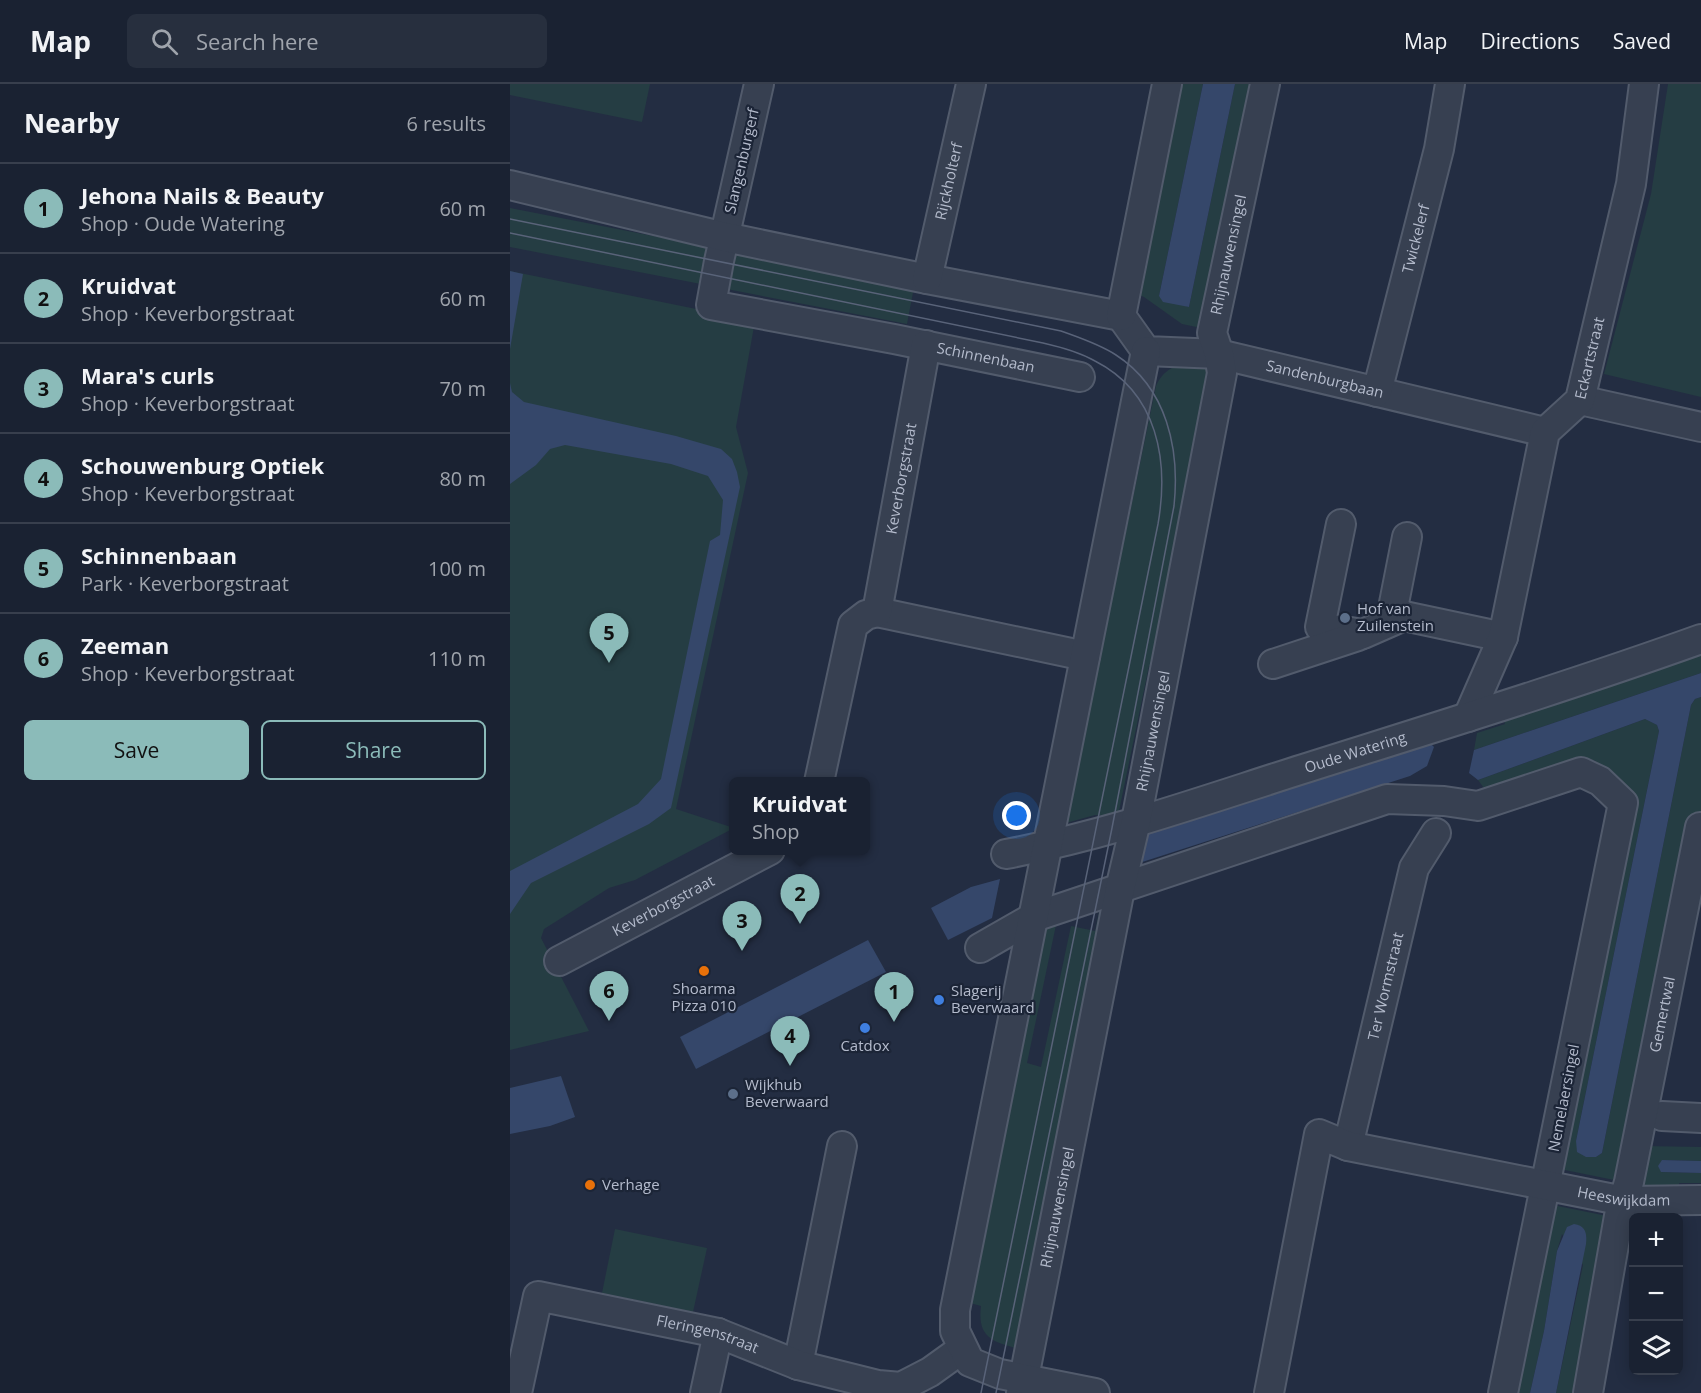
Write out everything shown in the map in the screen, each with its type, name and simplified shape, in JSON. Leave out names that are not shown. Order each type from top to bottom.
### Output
[{"type":"street","name":"Slangenburgerf","points":[[725,237],[759,84]]},
{"type":"street","name":"Rijckholterf","points":[[927,279],[970,84]]},
{"type":"street","points":[[1121,316],[1167,84]]},
{"type":"street","name":"Rhijnauwensingel","points":[[1023,1386],[1120,889],[1136,821],[1222,373],[1212,333],[1264,84]]},
{"type":"street","name":"Twickelerf","points":[[1377,392],[1439,149],[1450,84]]},
{"type":"street","name":"Eckartstraat","points":[[1545,432],[1580,400],[1631,184],[1644,84]]},
{"type":"street","points":[[510,185],[725,237],[1121,316],[1146,351],[955,1310],[955,1331],[970,1362],[1023,1386],[1095,1393]]},
{"type":"street","name":"Schinnenbaan","points":[[725,237],[711,305],[926,345],[1080,377]]},
{"type":"street","name":"Keverborgstraat","points":[[877,612],[926,345]]},
{"type":"street","name":"Sandenburgbaan","points":[[1146,351],[1219,354],[1545,432]]},
{"type":"street","points":[[1580,400],[1701,427]]},
{"type":"street","points":[[1468,717],[1503,637],[1545,432]]},
{"type":"street","points":[[1341,524],[1320,627],[1363,634]]},
{"type":"street","points":[[1407,537],[1393,609],[1404,616],[1503,637]]},
{"type":"street","points":[[820,777],[853,625],[866,615],[877,612],[1084,656]]},
{"type":"street","points":[[1273,664],[1363,634],[1404,616]]},
{"type":"street","name":"Oude Watering","points":[[1006,854],[1048,846],[1136,821],[1614,670],[1701,639]]},
{"type":"street","name":"Nemelaersingel","points":[[1120,889],[1387,799],[1444,801],[1478,806],[1581,772],[1600,781],[1623,803],[1503,1393]]},
{"type":"street","name":"Gemertwal","points":[[1624,1201],[1700,827]]},
{"type":"street","name":"Ter Wormstraat","points":[[1348,1146],[1414,868],[1436,833]]},
{"type":"street","name":"Keverborgstraat","points":[[559,961],[760,855]]},
{"type":"street","points":[[980,948],[1034,917],[1120,889]]},
{"type":"street","points":[[1662,1116],[1701,1118]]},
{"type":"street","points":[[1269,1393],[1319,1134],[1348,1146],[1546,1185]]},
{"type":"street","points":[[798,1365],[842,1146]]},
{"type":"street","name":"Heeswijkdam","points":[[1546,1185],[1624,1201],[1701,1200]]},
{"type":"street","points":[[1588,1393],[1619,1216],[1624,1201]]},
{"type":"street","name":"Fleringenstraat","points":[[517,1393],[538,1296],[718,1334],[798,1365],[900,1390],[962,1349]]},
{"type":"street","points":[[705,1393],[718,1334]]},
{"type":"green space","points":[[510,84],[650,84],[642,122],[510,95]]},
{"type":"green space","points":[[1174,84],[1203,84],[1159,296],[1189,307],[1235,84],[1253,84],[1206,329],[1182,324],[1144,297],[1132,292]]},
{"type":"green space","points":[[1668,84],[1701,84],[1701,397],[1604,374],[1651,194]]},
{"type":"green space","points":[[510,208],[914,287],[907,324],[510,247]]},
{"type":"green space","points":[[510,271],[755,321],[736,427],[748,473],[676,809],[729,826],[729,831],[635,880],[609,888],[544,929],[541,938],[589,1031],[510,1050]]},
{"type":"green space","points":[[1188,363],[1215,369],[1158,667],[1149,666],[1118,816],[1095,815],[1066,823],[1156,386],[1169,370]]},
{"type":"green space","points":[[1701,649],[1701,673],[1474,750],[1477,733],[1505,724],[1501,712]]},
{"type":"green space","points":[[1701,697],[1701,825],[1624,1182],[1555,1168],[1632,794],[1594,760],[1487,792],[1478,780],[1645,719],[1657,725],[1659,731],[1576,1141],[1596,1157],[1602,1153],[1691,705],[1695,699]]},
{"type":"green space","points":[[1111,904],[1020,1349],[1002,1344],[989,1337],[982,1325],[981,1306],[970,1303],[1047,923],[1056,925],[1027,1063],[1041,1067],[1071,926],[1095,931],[1100,907]]},
{"type":"green space","points":[[1643,1146],[1701,1147],[1701,1161],[1663,1160],[1661,1172],[1701,1173],[1701,1183],[1679,1183],[1679,1191],[1633,1189]]},
{"type":"green space","points":[[1548,1204],[1612,1217],[1581,1393],[1556,1393],[1583,1265],[1562,1234],[1530,1393],[1510,1393]]},
{"type":"green space","points":[[615,1229],[707,1248],[693,1312],[602,1293]]},
{"type":"water","points":[[1203,84],[1235,84],[1189,307],[1163,302],[1159,296]]},
{"type":"water","points":[[510,271],[523,274],[510,349]]},
{"type":"water","points":[[510,383],[512,392],[524,402],[676,436],[721,449],[732,459],[740,487],[671,808],[649,824],[531,883],[510,914],[510,871],[638,804],[661,779],[710,541],[720,535],[723,500],[708,476],[671,464],[565,445],[550,449],[536,465],[510,484]]},
{"type":"water","points":[[1701,673],[1701,697],[1695,699],[1691,705],[1602,1153],[1596,1157],[1586,1157],[1577,1152],[1576,1141],[1659,731],[1657,725],[1645,719],[1478,780],[1469,773],[1474,750]]},
{"type":"water","points":[[1427,740],[1434,747],[1427,766],[1410,776],[1136,864],[1144,827]]},
{"type":"water","points":[[1000,879],[992,918],[948,940],[931,908],[971,887]]},
{"type":"water","points":[[868,940],[886,972],[696,1069],[680,1037]]},
{"type":"water","points":[[561,1076],[575,1117],[550,1126],[510,1134],[510,1088]]},
{"type":"water","points":[[1662,1160],[1701,1161],[1701,1173],[1661,1172],[1658,1166]]},
{"type":"water","points":[[1574,1224],[1581,1226],[1585,1231],[1586,1244],[1556,1393],[1530,1393],[1544,1331],[1557,1251],[1567,1227]]},
{"type":"tram line","points":[[510,219],[1061,331],[1103,348],[1133,369],[1147,384],[1166,421],[1175,463],[1174,506],[1112,828],[996,1393]]},
{"type":"tram line","points":[[510,233],[1063,348],[1095,361],[1116,375],[1133,391],[1146,410],[1160,453],[1162,476],[1158,524],[981,1393]]},
{"type":"place","name":"Hof van Zuilenstein","points":[[1345,618]]},
{"type":"place","name":"Schinnenbaan","points":[[609,663]]},
{"type":"place","name":"Kruidvat","points":[[800,924]]},
{"type":"place","name":"Mara's curls","points":[[742,951]]},
{"type":"place","name":"Shoarma Pizza 010","points":[[704,971]]},
{"type":"place","name":"Slagerij Beverwaard","points":[[939,1000]]},
{"type":"place","name":"Zeeman","points":[[609,1021]]},
{"type":"place","name":"Jehona Nails & Beauty","points":[[894,1022]]},
{"type":"place","name":"Catdox","points":[[865,1028]]},
{"type":"place","name":"Schouwenburg Optiek","points":[[790,1066]]},
{"type":"place","name":"Wijkhub Beverwaard","points":[[733,1094]]},
{"type":"place","name":"Verhage","points":[[590,1185]]}]
